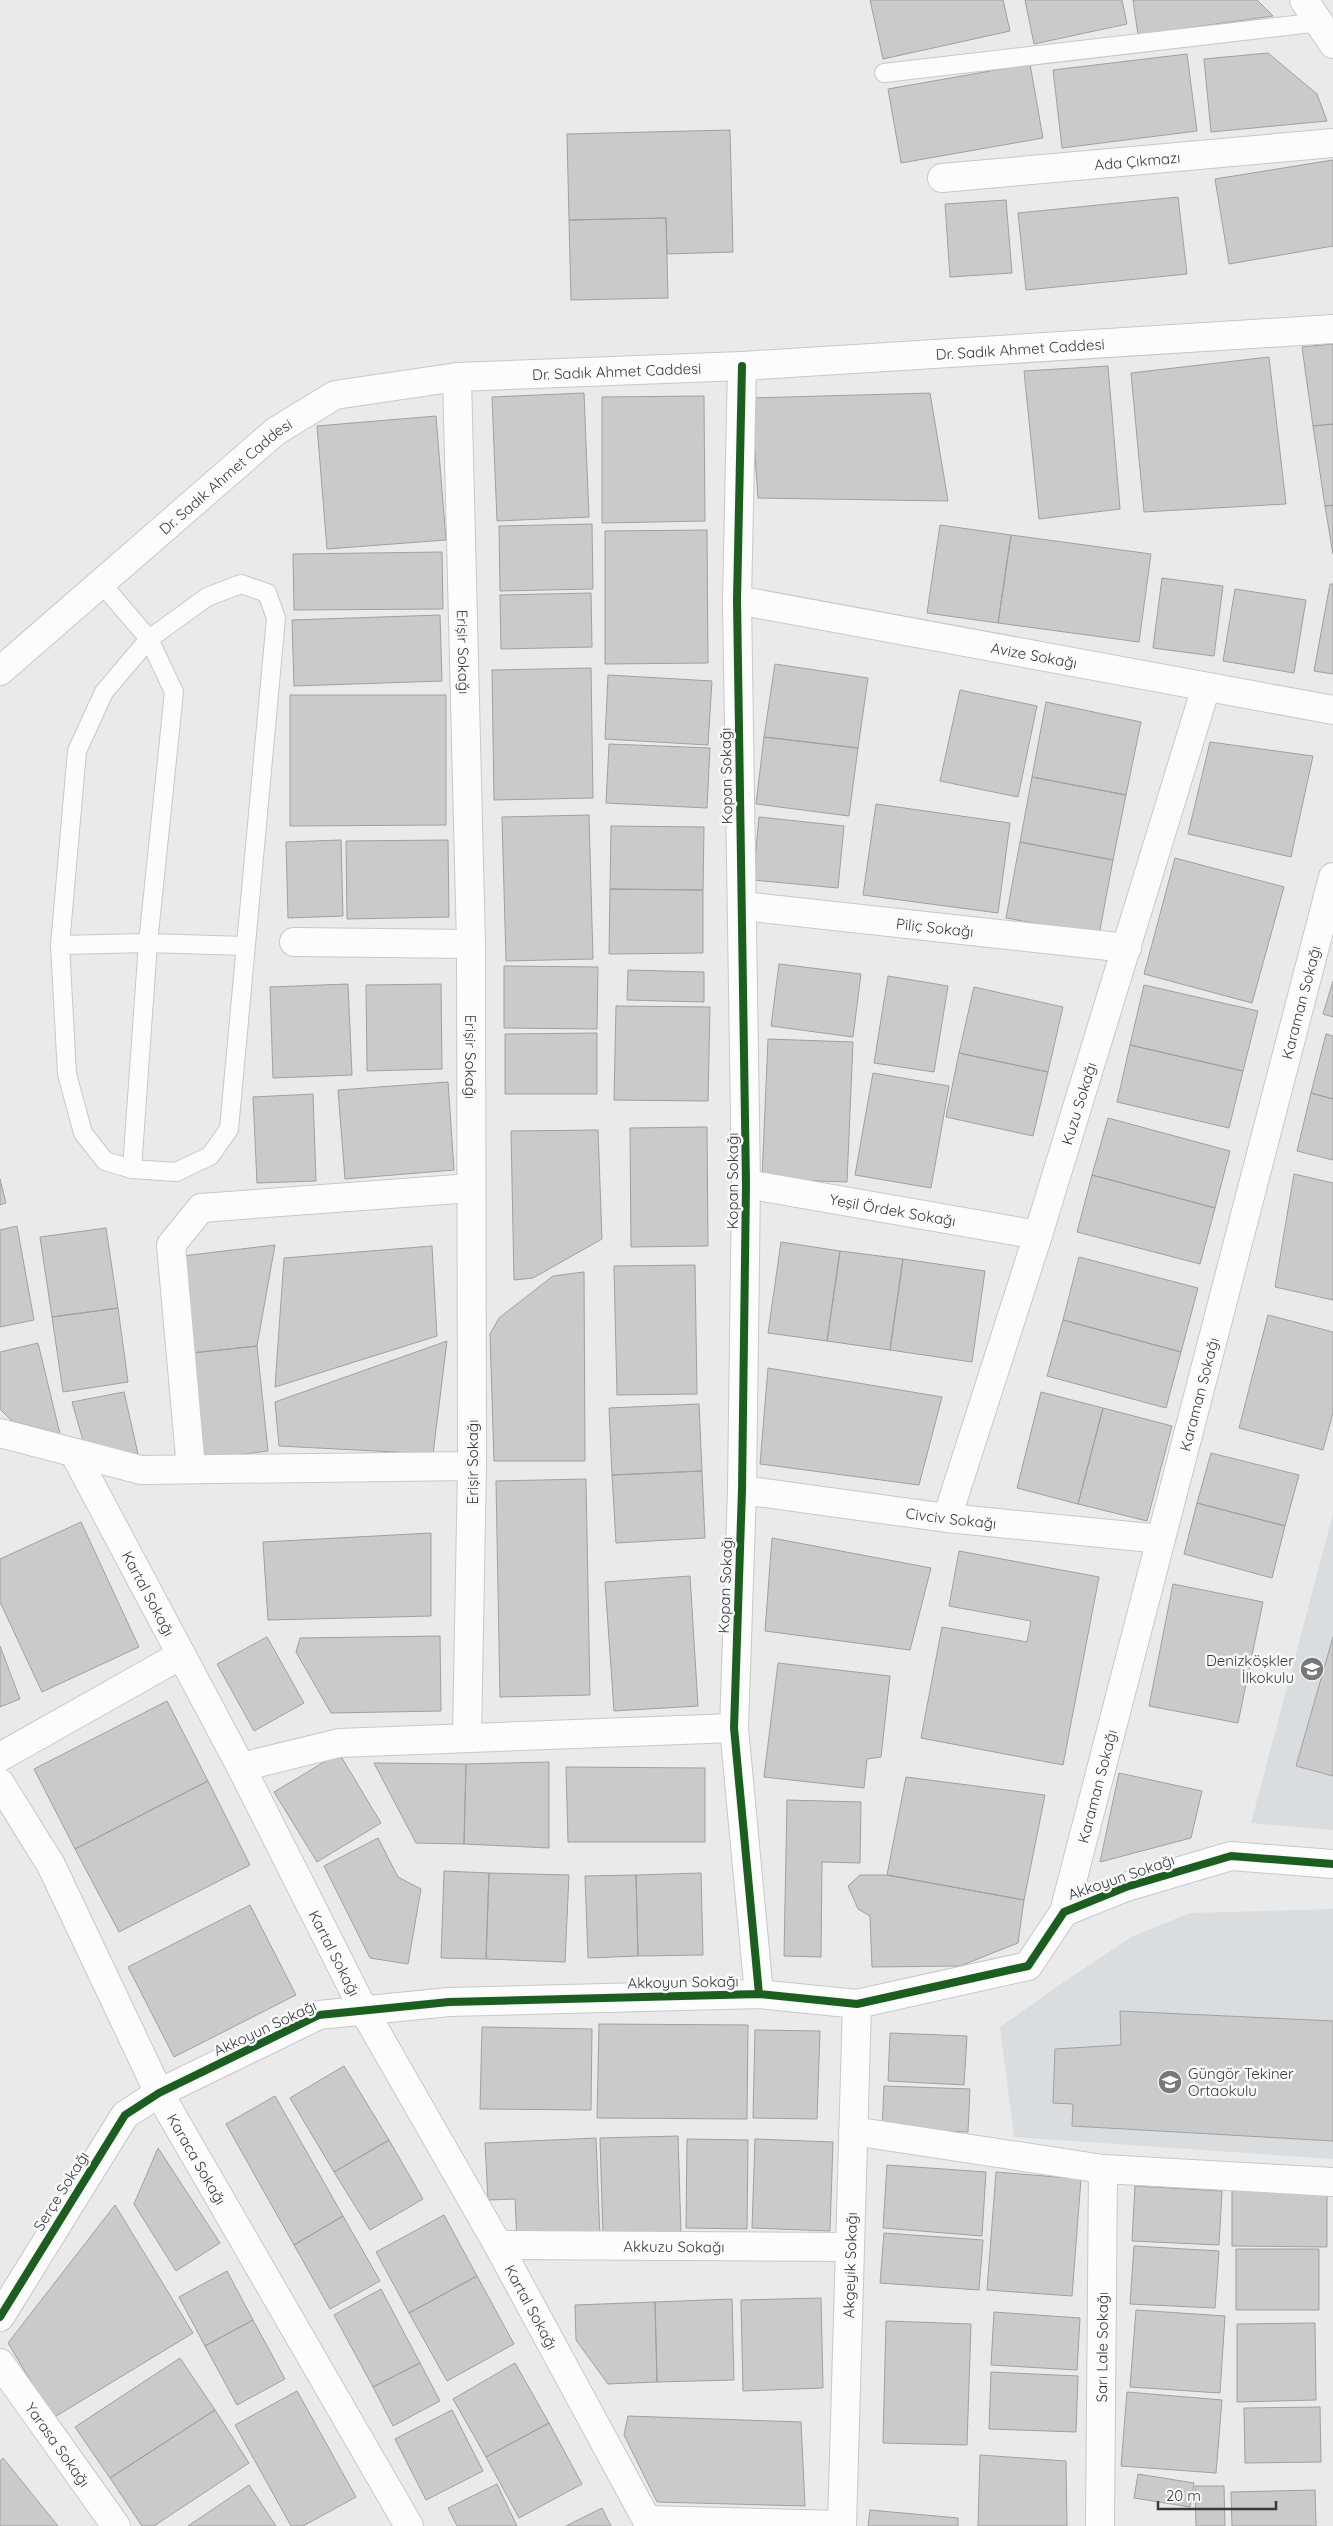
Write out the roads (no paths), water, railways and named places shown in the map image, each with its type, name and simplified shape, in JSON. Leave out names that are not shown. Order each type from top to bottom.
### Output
[{"type":"street","points":[[1304,0],[1326,33]]},
{"type":"street","name":"Ada Çıkmazı","points":[[942,178],[1333,143]]},
{"type":"street","name":"Dr. Sadık Ahmet Caddesi","points":[[0,670],[276,431],[335,395],[457,377],[742,366],[1333,329]]},
{"type":"street","name":"Kopan Sokağı","points":[[742,366],[737,600],[746,1184],[742,1490],[734,1728],[759,1994]]},
{"type":"street","name":"Erişir Sokağı","points":[[457,377],[471,944],[472,1466],[466,1736]]},
{"type":"street","name":"Avize Sokağı","points":[[737,600],[1333,710]]},
{"type":"street","name":"Kuzu Sokağı","points":[[948,1518],[1038,1235],[1206,687]]},
{"type":"street","name":"Karaman Sokağı","points":[[1064,1912],[1333,878]]},
{"type":"street","name":"Piliç Sokağı","points":[[742,906],[1126,948]]},
{"type":"street","points":[[294,942],[471,944]]},
{"type":"street","name":"Yeşil Ördek Sokağı","points":[[746,1184],[1038,1235]]},
{"type":"street","points":[[191,1469],[171,1245],[201,1208],[472,1188]]},
{"type":"street","points":[[0,1435],[141,1470],[472,1466]]},
{"type":"street","name":"Kartal Sokağı","points":[[74,1453],[241,1767],[363,2010],[498,2245],[649,2523]]},
{"type":"street","name":"Civciv Sokağı","points":[[742,1490],[948,1518],[1161,1538]]},
{"type":"street","points":[[0,1757],[181,1655]]},
{"type":"street","points":[[241,1767],[339,1743],[466,1736],[734,1728]]},
{"type":"street","name":"Karaca Sokağı","points":[[0,1783],[51,1865],[159,2093],[409,2526]]},
{"type":"street","name":"Akkoyun Sokağı","points":[[159,2093],[319,2015],[449,2002],[759,1994],[857,2004],[1028,1966],[1064,1912],[1126,1887],[1231,1856],[1333,1864]]},
{"type":"street","name":"Akgeyik Sokağı","points":[[842,2525],[857,2004]]},
{"type":"street","name":"Serçe Sokağı","points":[[0,2317],[125,2115],[159,2093]]},
{"type":"street","points":[[852,2131],[1103,2169],[1333,2182]]},
{"type":"street","name":"Sarı Lale Sokağı","points":[[1100,2526],[1103,2169]]},
{"type":"street","name":"Akkuzu Sokağı","points":[[498,2245],[850,2247]]},
{"type":"street","name":"Yarasa Sokağı","points":[[0,2363],[116,2526]]},
{"type":"street","points":[[649,2523],[842,2525]]},
{"type":"lane","points":[[884,73],[1326,33]]},
{"type":"lane","points":[[101,583],[149,639],[174,692],[148,943],[132,1169]]},
{"type":"lane","points":[[242,584],[267,593],[276,618],[229,1129],[210,1156],[176,1172],[132,1169],[105,1161],[84,1133],[67,1074],[60,945],[77,751],[104,692],[149,639],[207,597],[242,584]]},
{"type":"lane","points":[[60,945],[148,943],[245,946]]},
{"type":"place","name":"Denizköşkler İlkokulu","points":[[1312,1669]]},
{"type":"place","name":"Güngör Tekiner Ortaokulu","points":[[1170,2082]]}]
